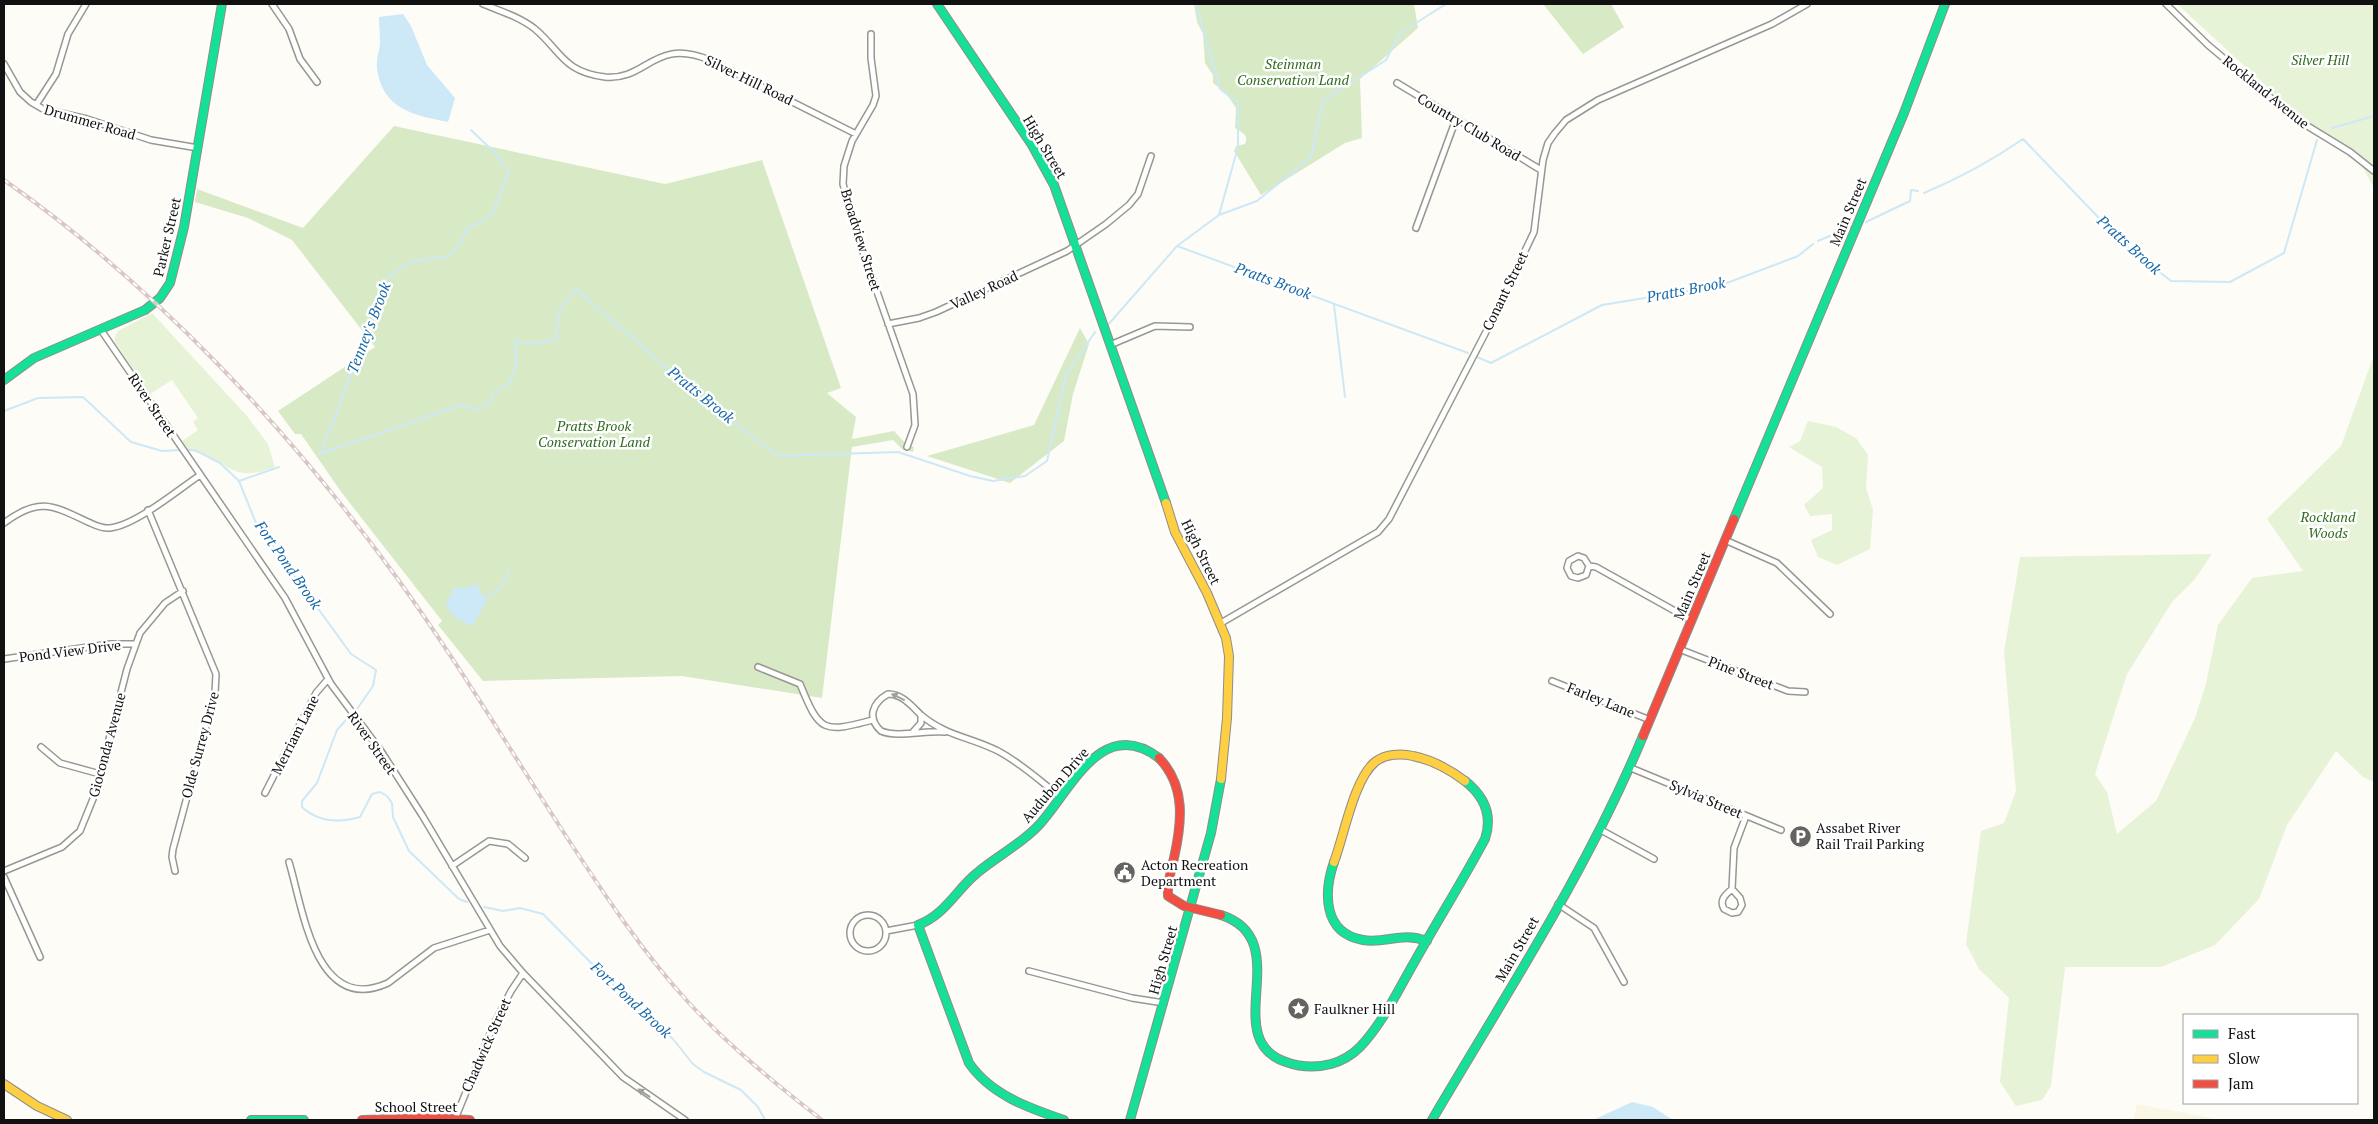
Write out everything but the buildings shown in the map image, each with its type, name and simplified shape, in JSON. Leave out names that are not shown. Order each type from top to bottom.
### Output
[{"type":"street","points":[[36,105],[56,74],[68,34],[86,4]]},
{"type":"street","name":"Parker Street","points":[[4,380],[34,358],[145,310],[160,299],[166,291],[170,283],[184,227],[222,4]]},
{"type":"street","points":[[272,4],[285,22],[300,59],[317,82]]},
{"type":"street","name":"Silver Hill Road","points":[[483,4],[534,28],[567,63],[592,75],[621,76],[663,55],[689,53],[709,60],[856,134]]},
{"type":"street","name":"High Street","points":[[937,4],[1045,167],[1054,185],[1076,245],[1099,318],[1146,442],[1175,532],[1221,623],[1229,656],[1227,718],[1220,786],[1210,833],[1130,1120]]},
{"type":"street","name":"Conant Street","points":[[1221,623],[1378,532],[1389,519],[1534,232],[1541,170],[1552,138],[1566,120],[1579,111],[1622,89],[1772,24],[1807,4]]},
{"type":"street","name":"Main Street","points":[[1432,1120],[1601,830],[1631,768],[1724,540],[1933,41],[1945,4]]},
{"type":"street","name":"Rockland Avenue","points":[[2166,4],[2208,45],[2296,119],[2350,152],[2374,171]]},
{"type":"street","name":"Broadview Street","points":[[871,34],[871,58],[876,96],[873,106],[856,134],[844,166],[844,192],[888,324],[909,380],[914,403],[915,425],[907,447]]},
{"type":"street","name":"Drummer Road","points":[[4,64],[20,92],[36,105],[151,140],[198,148]]},
{"type":"street","name":"Country Club Road","points":[[1397,83],[1541,170]]},
{"type":"street","points":[[1416,228],[1456,119]]},
{"type":"street","name":"Valley Road","points":[[888,324],[919,318],[936,312],[1076,245],[1129,205],[1138,194],[1151,156]]},
{"type":"street","points":[[1110,345],[1155,326],[1190,327]]},
{"type":"street","name":"River Street","points":[[101,330],[290,605],[328,680],[381,752],[490,930],[523,973],[623,1078],[685,1120]]},
{"type":"street","points":[[4,523],[28,508],[47,505],[107,528],[115,527],[148,510],[200,475]]},
{"type":"street","name":"Olde Surrey Drive","points":[[148,510],[183,591],[217,680],[173,849],[172,857],[175,871]]},
{"type":"street","points":[[1724,540],[1777,563],[1830,614]]},
{"type":"street","points":[[1589,566],[1588,573],[1580,578],[1571,576],[1567,568],[1570,561],[1578,556],[1584,558],[1589,566],[1598,568],[1691,620]]},
{"type":"street","name":"Gioconda Avenue","points":[[4,871],[54,851],[76,836],[87,817],[136,644],[148,622],[165,603],[183,591]]},
{"type":"street","name":"Pond View Drive","points":[[4,660],[110,644],[136,644]]},
{"type":"street","name":"Pine Street","points":[[1679,649],[1788,691],[1804,692]]},
{"type":"street","points":[[758,667],[800,684],[813,715],[819,723],[841,728],[873,720]]},
{"type":"street","name":"Merriam Lane","points":[[266,793],[316,693],[328,680]]},
{"type":"street","name":"Farley Lane","points":[[1552,681],[1650,720]]},
{"type":"street","points":[[946,732],[888,734],[878,728],[873,720],[872,711],[876,703],[888,694],[898,695],[921,715],[946,732],[1006,755],[1061,797]]},
{"type":"street","points":[[913,732],[920,723],[921,715]]},
{"type":"street","name":"Audubon Drive","points":[[886,931],[918,925],[936,917],[973,876],[1034,830],[1086,764],[1106,749],[1118,746],[1133,746],[1157,756],[1170,773],[1176,787],[1181,808],[1180,826],[1167,892],[1174,902],[1232,918],[1250,934],[1257,962],[1256,1022],[1260,1040],[1271,1055],[1287,1064],[1296,1066],[1327,1064],[1352,1054],[1390,1004],[1427,941]]},
{"type":"street","points":[[41,748],[53,760],[100,774]]},
{"type":"street","points":[[1395,754],[1410,754],[1422,758],[1462,779],[1479,794],[1486,806],[1489,818],[1485,840],[1427,941],[1412,935],[1378,941],[1359,939],[1348,934],[1338,926],[1331,916],[1327,904],[1328,885],[1360,786],[1376,762],[1395,754]]},
{"type":"street","name":"Sylvia Street","points":[[1631,768],[1781,830]]},
{"type":"street","points":[[1732,889],[1742,903],[1739,910],[1732,914],[1724,909],[1721,902],[1732,889],[1734,848],[1746,816]]},
{"type":"street","points":[[1601,830],[1654,860]]},
{"type":"street","points":[[452,866],[489,840],[508,844],[525,858]]},
{"type":"street","points":[[289,862],[318,957],[331,976],[355,988],[380,987],[434,948],[490,930]]},
{"type":"street","points":[[4,877],[40,957]]},
{"type":"street","points":[[1558,904],[1591,925],[1624,982]]},
{"type":"street","points":[[866,915],[874,916],[881,920],[886,931],[882,945],[870,952],[856,947],[850,937],[853,923],[866,915]]},
{"type":"street","points":[[918,925],[970,1063],[975,1071],[1010,1100],[1031,1110],[1064,1120]]},
{"type":"street","points":[[1029,971],[1132,998],[1164,1003]]},
{"type":"street","name":"Chadwick Street","points":[[455,1119],[494,1024],[511,991],[523,973]]},
{"type":"street","points":[[4,1084],[37,1106],[68,1120]]},
{"type":"street","points":[[252,1120],[304,1120]]},
{"type":"street","name":"School Street","points":[[362,1120],[470,1120]]},
{"type":"shaded area","points":[[2137,1104],[2212,1118],[2211,1120],[2133,1120]]},
{"type":"green space","name":"Steinman Conservation Land","points":[[1194,4],[1414,4],[1418,28],[1360,79],[1362,138],[1345,143],[1261,195],[1234,151],[1236,146],[1245,144],[1246,138],[1244,134],[1235,128],[1236,108],[1225,92],[1213,83],[1213,75],[1205,63],[1203,34],[1197,22]]},
{"type":"green space","points":[[1543,4],[1611,4],[1624,27],[1583,54]]},
{"type":"green space","name":"Silver Hill","points":[[2177,4],[2374,4],[2374,188],[2356,155],[2336,139],[2302,119]]},
{"type":"green space","name":"Pratts Brook Conservation Land","points":[[394,126],[665,184],[762,160],[841,388],[827,393],[856,417],[852,439],[894,431],[907,445],[914,447],[913,452],[902,449],[893,440],[852,447],[822,698],[682,676],[483,681],[438,625],[442,621],[342,493],[301,434],[295,434],[278,411],[375,347],[292,240],[248,218],[195,202],[197,189],[303,228]]},
{"type":"green space","points":[[152,313],[247,416],[268,444],[275,467],[259,472],[237,472],[213,458],[189,451],[182,441],[198,430],[193,422],[198,418],[172,380],[150,394],[115,342],[115,336],[118,331]]},
{"type":"green space","points":[[1080,328],[1089,344],[1073,394],[1064,441],[1010,483],[927,456],[1034,425]]},
{"type":"green space","name":"Rockland Woods","points":[[2374,355],[2374,782],[2363,777],[2336,751],[2287,825],[2259,899],[2215,945],[2161,967],[2065,967],[2051,1086],[2042,1100],[2016,1106],[2000,1082],[2009,998],[1979,969],[1966,944],[1981,831],[2004,823],[2016,791],[2004,652],[2020,557],[2212,554],[2195,579],[2172,602],[2127,674],[2095,774],[2107,792],[2117,834],[2156,801],[2195,718],[2206,684],[2218,625],[2252,578],[2303,571],[2267,519],[2341,446]]},
{"type":"green space","points":[[1808,421],[1836,427],[1856,438],[1868,455],[1866,488],[1873,510],[1870,549],[1837,565],[1818,557],[1811,540],[1832,530],[1832,514],[1810,516],[1804,505],[1823,488],[1822,467],[1789,447],[1800,441]]},
{"type":"water","points":[[403,14],[411,26],[427,65],[455,98],[448,122],[411,113],[401,108],[385,93],[380,82],[377,65],[380,44],[379,17]]},
{"type":"water","points":[[478,584],[480,592],[487,600],[472,626],[454,617],[446,605],[454,588],[465,588]]},
{"type":"water","points":[[1632,1102],[1653,1107],[1673,1120],[1593,1120]]},
{"type":"waterway","points":[[1177,246],[1219,215],[1238,147],[1238,103],[1220,89],[1196,4]]},
{"type":"waterway","points":[[1219,215],[1257,201],[1311,157],[1323,101],[1386,60],[1400,33],[1446,4]]},
{"type":"waterway","name":"Pratts Brook","points":[[2332,128],[2374,116]]},
{"type":"waterway","name":"Tenney's Brook","points":[[321,453],[389,276],[406,264],[416,260],[425,261],[432,257],[444,258],[456,249],[468,229],[492,215],[509,172],[495,153],[471,130]]},
{"type":"waterway","name":"Pratts Brook","points":[[1924,193],[1975,169],[2023,139],[2123,243],[2171,281],[2230,282],[2284,253],[2317,140]]},
{"type":"waterway","name":"Pratts Brook","points":[[1866,222],[1910,201],[1911,190],[1918,191]]},
{"type":"waterway","name":"Pratts Brook","points":[[1818,241],[1851,227]]},
{"type":"waterway","name":"Pratts Brook","points":[[1477,357],[1491,363],[1602,305],[1719,286],[1798,256],[1813,244]]},
{"type":"waterway","name":"Pratts Brook","points":[[1107,326],[1177,246],[1468,353]]},
{"type":"waterway","name":"Pratts Brook","points":[[319,454],[461,405],[477,409],[490,402],[493,394],[510,382],[516,364],[515,340],[536,344],[557,338],[558,313],[576,289],[675,375],[777,456],[898,452],[970,476],[993,481],[1025,476],[1047,461],[1066,375],[1095,332]]},
{"type":"waterway","points":[[1334,305],[1345,397]]},
{"type":"waterway","name":"Fort Pond Brook","points":[[4,411],[38,398],[83,397],[131,442],[162,451],[181,450]]},
{"type":"waterway","name":"Fort Pond Brook","points":[[186,450],[195,450],[220,463],[239,481],[256,523],[351,654],[376,670],[373,686],[357,709]]},
{"type":"waterway","name":"Pratts Brook","points":[[239,481],[279,467]]},
{"type":"waterway","points":[[484,596],[500,587],[509,570]]},
{"type":"waterway","name":"Fort Pond Brook","points":[[345,721],[337,730],[317,783],[302,801],[302,807],[315,816],[329,820],[344,820],[360,817],[372,794],[380,792],[387,796],[392,803],[393,817],[409,851],[459,899],[467,902]]},
{"type":"waterway","name":"Fort Pond Brook","points":[[484,907],[503,911],[520,908],[543,914],[610,982],[673,1039],[693,1064],[704,1072],[741,1090],[758,1107],[765,1120]]},
{"type":"railway","points":[[4,180],[60,221],[114,266],[216,362],[265,414],[311,467],[397,578],[462,673],[595,880],[656,964],[689,1003],[720,1034],[822,1120]]},
{"type":"traffic: fast","points":[[4,380],[34,358],[145,310],[160,298],[170,283],[184,227],[222,4]]},
{"type":"traffic: fast","points":[[937,4],[1032,145],[1054,185],[1166,503]]},
{"type":"traffic: fast","points":[[1734,519],[1904,113],[1945,4]]},
{"type":"traffic: fast","points":[[1432,1120],[1517,979],[1571,884],[1621,786],[1643,736]]},
{"type":"traffic: fast","points":[[1064,1120],[1037,1111],[999,1092],[988,1084],[969,1063],[918,925],[936,915],[977,873],[1031,833],[1050,812],[1075,778],[1104,751],[1120,745],[1138,747],[1159,758]]},
{"type":"traffic: fast","points":[[1130,1120],[1211,833],[1221,779]]},
{"type":"traffic: fast","points":[[1221,915],[1243,928],[1254,945],[1257,966],[1255,1012],[1258,1033],[1267,1050],[1286,1062],[1302,1066],[1325,1065],[1335,1063],[1347,1057],[1360,1047],[1383,1017],[1485,839],[1488,822],[1485,807],[1477,793],[1465,781]]},
{"type":"traffic: fast","points":[[1334,862],[1328,898],[1333,920],[1340,929],[1350,936],[1363,940],[1371,941],[1410,937],[1427,941]]},
{"type":"traffic: fast","points":[[251,1120],[304,1120]]},
{"type":"traffic: slow","points":[[1166,503],[1175,532],[1207,593],[1226,638],[1229,656],[1227,718],[1221,779]]},
{"type":"traffic: slow","points":[[1334,862],[1355,794],[1368,770],[1379,759],[1398,754],[1420,758],[1440,766],[1465,781]]},
{"type":"traffic: slow","points":[[4,1084],[37,1106],[67,1120]]},
{"type":"traffic: jam","points":[[1643,736],[1734,519]]},
{"type":"traffic: jam","points":[[1159,758],[1174,780],[1180,805],[1179,831],[1168,896],[1184,906],[1221,915]]},
{"type":"traffic: jam","points":[[362,1120],[431,1118],[470,1120]]},
{"type":"place","name":"Assabet River Rail Trail Parking","points":[[1800,836]]},
{"type":"place","name":"Acton Recreation Department","points":[[1125,873]]},
{"type":"place","name":"Faulkner Hill","points":[[1298,1009]]}]
